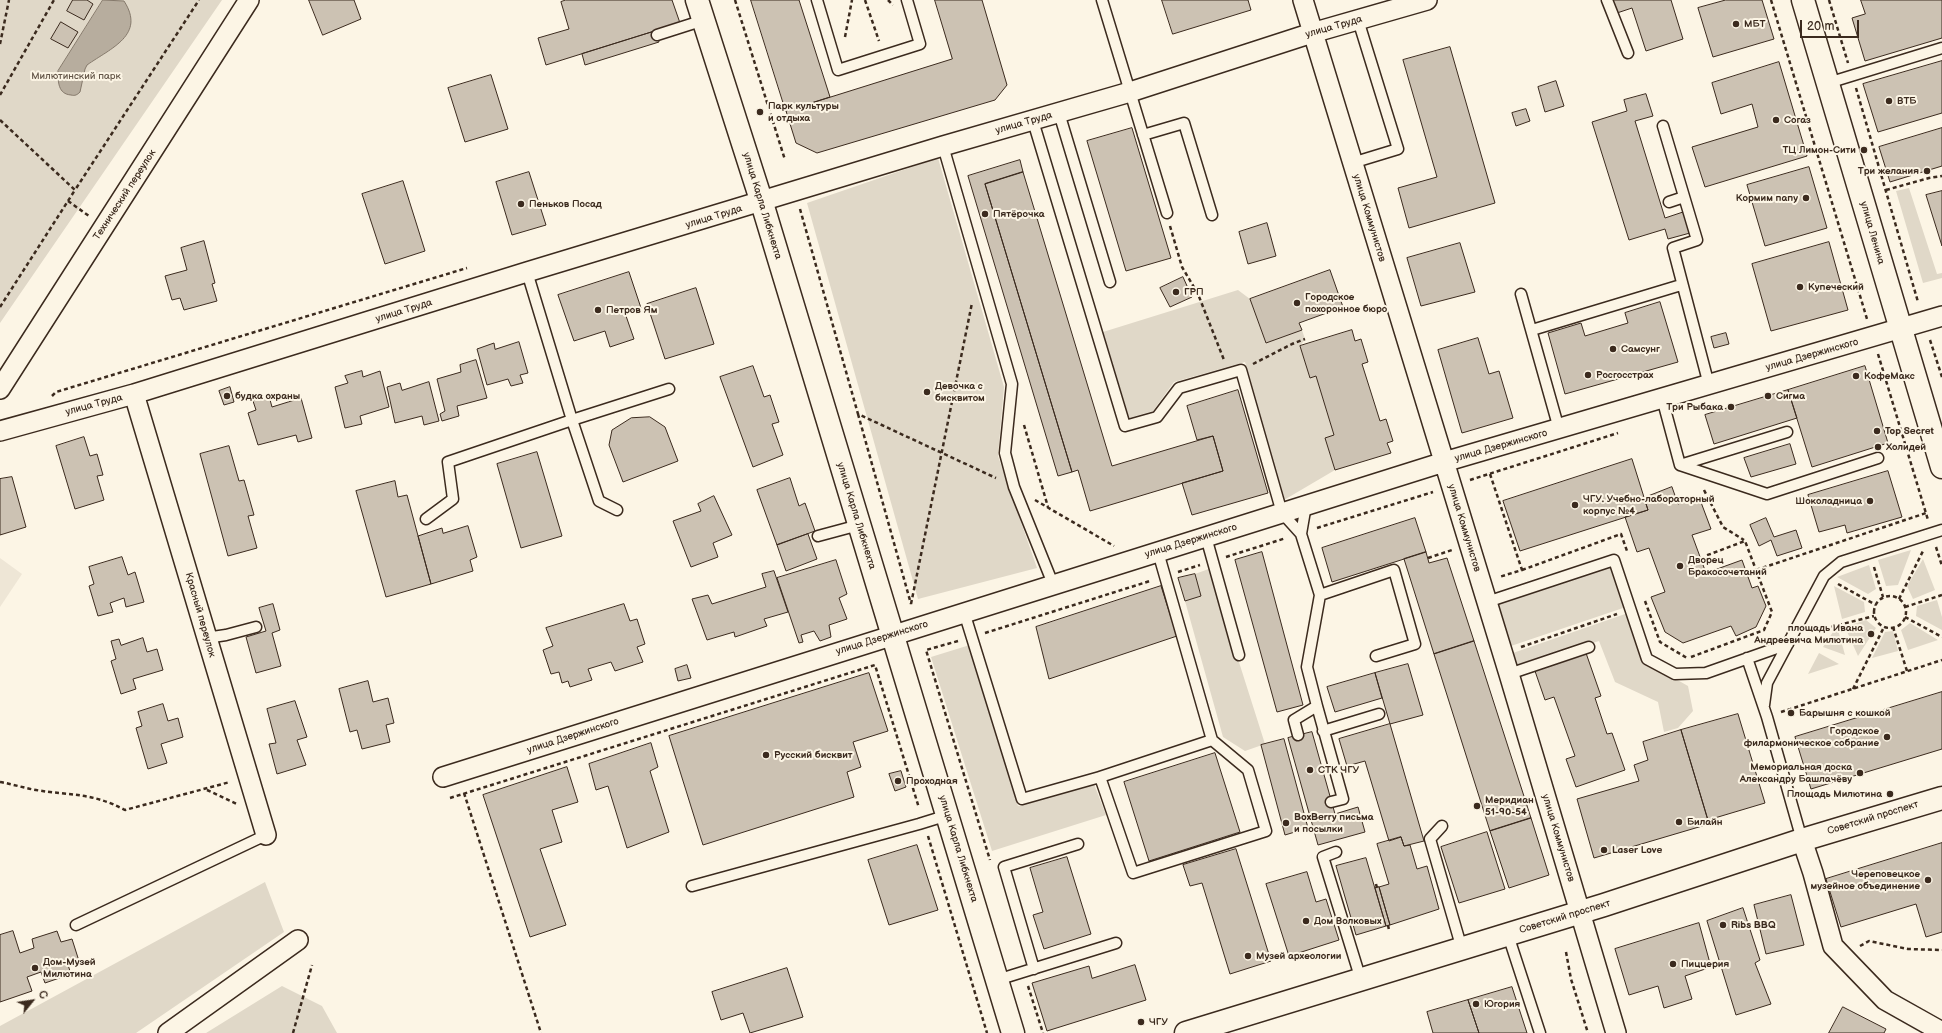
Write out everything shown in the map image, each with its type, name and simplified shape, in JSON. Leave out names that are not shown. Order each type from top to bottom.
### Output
[{"type":"main road","name":"улица Ленина","points":[[1804,0],[1942,467]]},
{"type":"main road","name":"улица Карла Либкнехта","points":[[701,10],[762,203],[1013,1033]]},
{"type":"main road","name":"Советский проспект","points":[[1186,1033],[1508,935],[1802,840],[1942,798]]},
{"type":"street","name":"Технический переулок","points":[[0,389],[249,0]]},
{"type":"street","name":"улица Коммунистов","points":[[1303,0],[1312,34],[1503,653],[1616,1033]]},
{"type":"street","name":"улица Труда","points":[[0,431],[134,394],[528,272],[762,203],[943,146],[1130,92],[1418,1]]},
{"type":"street","name":"улица Дзержинского","points":[[443,777],[1444,462],[1942,316]]},
{"type":"street","name":"Красный переулок","points":[[134,394],[266,835]]},
{"type":"street","points":[[1802,840],[1813,873],[1833,946],[1885,1000],[1942,1032]]},
{"type":"street","points":[[168,1033],[298,940]]},
{"type":"lane","points":[[817,0],[838,70],[920,44],[907,0]]},
{"type":"lane","points":[[1102,0],[1166,213]]},
{"type":"lane","points":[[1607,0],[1628,53]]},
{"type":"lane","points":[[657,36],[701,10]]},
{"type":"lane","points":[[1352,163],[1398,149],[1358,20]]},
{"type":"lane","points":[[1828,83],[1942,48]]},
{"type":"lane","points":[[1059,113],[1110,282]]},
{"type":"lane","points":[[1033,121],[1126,426],[1157,417],[1179,388],[1241,370],[1282,513],[1301,534],[1320,595],[1307,667],[1323,731],[1343,799],[1331,802]]},
{"type":"lane","points":[[1143,135],[1184,123],[1212,215]]},
{"type":"lane","points":[[1663,126],[1697,240],[1672,248],[1709,385]]},
{"type":"lane","points":[[943,146],[1012,384],[1004,453],[1014,487],[1053,584]]},
{"type":"lane","points":[[1670,202],[1684,197]]},
{"type":"lane","points":[[528,272],[572,420],[599,501],[617,510]]},
{"type":"lane","points":[[1532,330],[1681,285]]},
{"type":"lane","points":[[1521,294],[1559,428]]},
{"type":"lane","points":[[426,518],[453,499],[448,462],[669,389]]},
{"type":"lane","points":[[1662,398],[1680,465]]},
{"type":"lane","points":[[1680,465],[1787,432]]},
{"type":"lane","points":[[1680,465],[1768,494],[1878,458]]},
{"type":"lane","points":[[1301,534],[1306,505]]},
{"type":"lane","points":[[818,536],[859,525]]},
{"type":"lane","points":[[1764,706],[1767,683],[1824,576],[1841,562],[1937,532]]},
{"type":"lane","points":[[1206,537],[1239,655]]},
{"type":"lane","points":[[1100,777],[1133,873],[1266,831],[1248,770],[1212,740],[1158,552]]},
{"type":"lane","points":[[1487,602],[1614,560],[1647,659],[1675,674],[1706,672],[1790,641]]},
{"type":"lane","points":[[1320,595],[1394,570],[1416,644],[1376,656]]},
{"type":"lane","points":[[964,612],[1022,799],[1100,777],[1212,740]]},
{"type":"lane","points":[[206,638],[226,635],[256,627]]},
{"type":"lane","points":[[1509,674],[1589,647]]},
{"type":"lane","points":[[1747,658],[1764,706],[1802,840]]},
{"type":"lane","points":[[1298,735],[1294,720],[1317,706]]},
{"type":"lane","points":[[1323,731],[1379,714]]},
{"type":"lane","points":[[692,886],[924,823],[948,815]]},
{"type":"lane","points":[[1442,826],[1430,839],[1462,949]]},
{"type":"lane","points":[[76,925],[266,835]]},
{"type":"lane","points":[[1029,970],[1004,867],[1078,844]]},
{"type":"lane","points":[[1336,852],[1323,856],[1361,980]]},
{"type":"lane","points":[[1508,935],[1540,1033]]},
{"type":"lane","points":[[997,980],[1116,943]]},
{"type":"path","points":[[0,44],[9,0]]},
{"type":"path","points":[[0,95],[54,0]]},
{"type":"path","points":[[0,307],[199,0]]},
{"type":"path","points":[[735,0],[785,160]]},
{"type":"path","points":[[844,39],[852,0]]},
{"type":"path","points":[[865,0],[884,55]]},
{"type":"path","points":[[1771,0],[1926,513],[1937,532],[1942,566]]},
{"type":"path","points":[[1829,0],[1942,377]]},
{"type":"path","points":[[0,120],[75,190]]},
{"type":"path","points":[[1886,190],[1929,178],[1942,176]]},
{"type":"path","points":[[68,201],[104,227]]},
{"type":"path","points":[[799,205],[911,604],[976,287],[984,284]]},
{"type":"path","points":[[1166,213],[1182,267],[1198,294],[1220,349],[1228,374]]},
{"type":"path","points":[[48,401],[56,392],[470,268]]},
{"type":"path","points":[[1241,370],[1292,344],[1305,340]]},
{"type":"path","points":[[858,414],[1014,487],[1115,547],[1122,545]]},
{"type":"path","points":[[1023,420],[1048,507]]},
{"type":"path","points":[[1644,599],[1660,642],[1687,659],[1764,630],[1772,612],[1745,541],[1723,527],[1695,470]]},
{"type":"path","points":[[1490,474],[1522,570]]},
{"type":"path","points":[[991,864],[926,650],[1165,577],[1439,490]]},
{"type":"path","points":[[1756,570],[1926,513]]},
{"type":"path","points":[[1899,599],[1937,532]]},
{"type":"path","points":[[1494,579],[1621,534],[1629,556]]},
{"type":"path","points":[[1705,556],[1745,541]]},
{"type":"path","points":[[1428,558],[1469,544]]},
{"type":"path","points":[[1870,553],[1883,597]]},
{"type":"path","points":[[1824,576],[1876,605]]},
{"type":"path","points":[[1905,607],[1942,595]]},
{"type":"path","points":[[1889,596],[1899,599],[1905,607],[1905,617],[1899,625],[1884,627],[1880,625],[1874,616],[1876,605],[1883,597],[1889,596]]},
{"type":"path","points":[[1503,653],[1630,609]]},
{"type":"path","points":[[1790,641],[1874,616]]},
{"type":"path","points":[[1905,617],[1942,637]]},
{"type":"path","points":[[1853,689],[1884,627]]},
{"type":"path","points":[[1893,627],[1907,671]]},
{"type":"path","points":[[1767,717],[1942,660]]},
{"type":"path","points":[[450,798],[875,664],[987,1033]]},
{"type":"path","points":[[0,782],[37,790],[87,795],[107,800],[125,810],[207,789],[249,776]]},
{"type":"path","points":[[207,789],[261,816]]},
{"type":"path","points":[[464,793],[541,1033]]},
{"type":"path","points":[[1388,925],[1389,930]]},
{"type":"path","points":[[1843,956],[1869,941],[1908,949],[1942,950]]},
{"type":"path","points":[[1566,952],[1570,963],[1571,979],[1588,1033]]},
{"type":"path","points":[[293,1033],[312,965]]},
{"type":"path","points":[[1029,970],[1043,1033]]},
{"type":"shaded area","points":[[103,0],[124,1],[130,13],[131,23],[128,32],[115,46],[87,65],[80,92],[77,95],[67,94],[61,90],[58,79],[58,71]]},
{"type":"shaded area","points":[[0,558],[22,574],[0,607]]},
{"type":"green space","name":"Милютинский парк","points":[[0,0],[222,0],[0,323]]},
{"type":"green space","points":[[938,158],[1004,387],[998,456],[1037,568],[918,599],[807,203]]},
{"type":"green space","points":[[1909,188],[1937,274],[1942,273],[1942,278],[1923,283],[1896,191]]},
{"type":"green space","points":[[1238,290],[1250,299],[1266,343],[1302,330],[1305,339],[1300,346],[1310,378],[1316,376],[1334,435],[1325,438],[1335,470],[1284,500],[1245,362],[1174,382],[1153,411],[1129,418],[1103,332]]},
{"type":"green space","points":[[1911,550],[1898,585],[1886,586],[1878,560]]},
{"type":"green space","points":[[1923,559],[1935,590],[1913,599],[1907,586]]},
{"type":"green space","points":[[1612,565],[1626,607],[1508,647],[1494,605]]},
{"type":"green space","points":[[1869,565],[1876,589],[1868,594],[1837,577]]},
{"type":"green space","points":[[1214,567],[1238,659],[1265,744],[1245,751],[1223,737],[1185,601],[1201,596],[1195,574]]},
{"type":"green space","points":[[1834,586],[1864,602],[1865,612],[1842,619]]},
{"type":"green space","points":[[1937,600],[1942,617],[1942,630],[1916,616],[1917,606]]},
{"type":"green space","points":[[1628,613],[1644,661],[1688,686],[1693,711],[1678,728],[1664,732],[1658,702],[1615,682],[1599,641],[1514,668],[1510,654]]},
{"type":"green space","points":[[1866,620],[1876,628],[1858,656],[1845,627]]},
{"type":"green space","points":[[1910,623],[1938,640],[1908,650],[1901,630]]},
{"type":"green space","points":[[1837,626],[1845,655],[1823,647]]},
{"type":"green space","points":[[1893,631],[1898,651],[1872,658],[1885,632]]},
{"type":"green space","points":[[973,644],[1018,806],[1094,784],[1106,815],[992,851],[931,657]]},
{"type":"green space","points":[[1819,653],[1839,664],[1808,674]]},
{"type":"green space","points":[[265,882],[284,932],[136,1033],[0,1033],[0,1026]]},
{"type":"green space","points":[[282,986],[322,1006],[337,1033],[206,1033]]},
{"type":"building","points":[[73,0],[87,0],[93,4],[84,20],[67,11]]},
{"type":"building","points":[[309,0],[354,0],[361,19],[323,35]]},
{"type":"building","points":[[566,0],[672,0],[680,23],[546,65],[538,38],[569,29],[561,2]]},
{"type":"building","points":[[751,0],[799,0],[830,97],[786,111]]},
{"type":"building","points":[[935,0],[982,0],[1007,85],[995,100],[817,153],[796,143],[786,111],[952,59]]},
{"type":"building","points":[[1162,0],[1248,0],[1251,10],[1173,34]]},
{"type":"building","points":[[1613,0],[1671,0],[1683,39],[1646,51],[1632,8],[1617,13]]},
{"type":"building","name":"МБТ","points":[[1726,0],[1762,0],[1774,39],[1713,57],[1698,8]]},
{"type":"building","points":[[1861,0],[1942,0],[1942,38],[1865,61],[1852,18],[1865,14]]},
{"type":"building","points":[[61,22],[78,32],[68,48],[51,39]]},
{"type":"building","points":[[656,31],[659,42],[585,65],[582,54]]},
{"type":"building","points":[[1450,47],[1495,203],[1409,228],[1398,188],[1437,177],[1403,60]]},
{"type":"building","points":[[1942,61],[1942,113],[1878,132],[1863,84]]},
{"type":"building","name":"Согаз","points":[[1779,62],[1807,156],[1705,187],[1692,147],[1758,127],[1752,104],[1721,114],[1712,83]]},
{"type":"building","points":[[491,75],[508,129],[465,142],[448,88]]},
{"type":"building","points":[[1556,81],[1564,106],[1545,112],[1538,87]]},
{"type":"building","points":[[1646,94],[1653,116],[1635,121],[1665,218],[1683,212],[1690,233],[1668,239],[1665,229],[1629,240],[1592,122],[1627,111],[1624,100]]},
{"type":"building","points":[[1526,109],[1530,121],[1516,126],[1512,113]]},
{"type":"building","points":[[1132,128],[1171,258],[1126,271],[1087,141]]},
{"type":"building","points":[[1942,128],[1942,166],[1890,182],[1879,147]]},
{"type":"building","points":[[1020,160],[1023,172],[985,184],[1072,472],[1058,476],[968,176]]},
{"type":"building","points":[[1809,167],[1827,228],[1765,246],[1747,185]]},
{"type":"building","name":"Пеньков Посад","points":[[529,172],[546,225],[512,235],[496,182]]},
{"type":"building","points":[[1023,172],[1112,466],[1213,436],[1223,471],[1090,511],[1078,470],[1072,472],[985,184]]},
{"type":"building","points":[[403,181],[425,251],[385,264],[362,194]]},
{"type":"building","points":[[1942,191],[1942,246],[1926,195]]},
{"type":"building","points":[[1267,223],[1276,256],[1248,264],[1239,232]]},
{"type":"building","points":[[204,241],[215,283],[212,284],[217,301],[184,310],[180,298],[172,300],[165,276],[187,270],[181,248]]},
{"type":"building","name":"Купеческий","points":[[1829,242],[1848,310],[1771,331],[1752,264]]},
{"type":"building","points":[[1460,243],[1475,292],[1421,306],[1407,258]]},
{"type":"building","name":"Городское похоронное бюро","points":[[1330,270],[1343,307],[1299,323],[1302,330],[1266,343],[1250,299]]},
{"type":"building","name":"Петров Ям","points":[[629,272],[641,308],[625,313],[634,339],[610,347],[605,331],[574,341],[558,295]]},
{"type":"building","name":"ГРП","points":[[1183,277],[1192,297],[1170,307],[1160,288]]},
{"type":"building","points":[[696,288],[714,344],[665,359],[647,304]]},
{"type":"building","name":"Самсунг","points":[[1660,302],[1678,362],[1565,394],[1548,333],[1581,323],[1585,336],[1628,323],[1625,313]]},
{"type":"building","points":[[1352,330],[1355,341],[1361,339],[1368,362],[1362,364],[1380,421],[1386,419],[1393,441],[1387,443],[1391,453],[1335,470],[1325,438],[1334,435],[1316,376],[1310,378],[1300,346]]},
{"type":"building","points":[[1726,333],[1729,344],[1714,348],[1711,337]]},
{"type":"building","points":[[1478,338],[1489,374],[1499,371],[1513,418],[1462,433],[1438,350]]},
{"type":"building","points":[[519,342],[528,373],[520,375],[523,383],[511,386],[508,379],[487,385],[477,349],[494,343],[495,349]]},
{"type":"building","points":[[476,360],[487,398],[457,406],[459,416],[442,421],[440,414],[445,411],[437,379],[461,372],[460,365]]},
{"type":"building","points":[[753,366],[764,397],[770,395],[779,422],[772,424],[783,455],[753,467],[720,377]]},
{"type":"building","points":[[1865,366],[1888,443],[1812,467],[1788,390]]},
{"type":"building","points":[[362,371],[363,377],[380,371],[389,407],[360,416],[362,424],[345,428],[335,387],[348,383],[345,376]]},
{"type":"building","points":[[429,382],[439,421],[424,425],[422,416],[395,423],[387,387],[400,383],[402,390]]},
{"type":"building","name":"будка охраны","points":[[230,387],[234,402],[224,405],[219,391]]},
{"type":"building","points":[[1238,390],[1268,493],[1192,515],[1182,483],[1223,471],[1213,436],[1197,440],[1187,406]]},
{"type":"building","points":[[1788,390],[1797,418],[1714,444],[1705,415]]},
{"type":"building","points":[[269,396],[272,407],[301,398],[312,438],[298,442],[296,435],[258,445],[248,413],[256,410],[253,401]]},
{"type":"building","points":[[650,417],[665,427],[678,461],[623,482],[609,445],[612,430],[631,418]]},
{"type":"building","points":[[84,437],[90,456],[97,454],[103,475],[97,476],[104,500],[75,509],[56,446]]},
{"type":"building","points":[[1790,444],[1796,464],[1751,477],[1744,458]]},
{"type":"building","points":[[229,446],[239,481],[244,480],[254,515],[248,516],[257,548],[228,556],[200,454]]},
{"type":"building","points":[[537,452],[562,536],[521,548],[497,464]]},
{"type":"building","name":"ЧГУ. Учебно-лабораторный корпус №4","points":[[1632,459],[1648,510],[1520,551],[1503,501]]},
{"type":"building","points":[[1888,471],[1902,517],[1847,533],[1845,525],[1819,532],[1808,495]]},
{"type":"building","points":[[12,477],[26,527],[0,535],[0,479]]},
{"type":"building","points":[[790,478],[799,506],[805,503],[815,531],[777,545],[757,490]]},
{"type":"building","points":[[395,481],[398,497],[407,495],[431,584],[386,597],[356,491]]},
{"type":"building","name":"Дворец Бракосочетаний","points":[[1672,487],[1678,504],[1699,497],[1711,529],[1692,535],[1706,573],[1742,560],[1752,588],[1758,586],[1766,606],[1756,627],[1736,636],[1731,626],[1683,643],[1665,632],[1651,597],[1665,592],[1649,548],[1637,552],[1625,517],[1648,510],[1644,498]]},
{"type":"building","points":[[714,496],[732,535],[713,543],[718,557],[691,567],[673,521],[701,511],[698,504]]},
{"type":"building","points":[[1415,518],[1426,552],[1332,582],[1322,548]]},
{"type":"building","points":[[1766,518],[1774,537],[1796,530],[1802,548],[1777,556],[1771,540],[1759,546],[1750,525]]},
{"type":"building","points":[[468,526],[477,557],[470,560],[473,571],[431,584],[418,536],[442,528],[443,533]]},
{"type":"building","points":[[808,534],[817,559],[786,571],[777,545]]},
{"type":"building","points":[[1262,552],[1303,705],[1277,712],[1235,560]]},
{"type":"building","points":[[1426,552],[1429,563],[1447,558],[1474,641],[1434,654],[1404,559]]},
{"type":"building","points":[[122,557],[128,575],[135,572],[144,602],[126,607],[124,598],[110,603],[113,612],[98,616],[89,586],[94,584],[89,567]]},
{"type":"building","points":[[836,560],[847,594],[839,598],[847,619],[829,625],[831,637],[820,641],[814,631],[801,635],[803,642],[799,643],[777,578]]},
{"type":"building","points":[[774,571],[788,612],[764,619],[767,626],[735,637],[734,632],[707,640],[692,599],[708,595],[712,604],[766,587],[762,574]]},
{"type":"building","points":[[1195,574],[1201,596],[1185,601],[1178,578]]},
{"type":"building","points":[[1161,586],[1177,636],[1049,679],[1036,627]]},
{"type":"building","points":[[273,604],[280,630],[272,633],[281,666],[256,673],[246,637],[266,631],[259,608]]},
{"type":"building","points":[[624,604],[630,621],[637,619],[645,644],[637,647],[643,662],[615,671],[611,662],[588,669],[592,680],[570,687],[568,681],[562,683],[559,672],[551,674],[543,650],[553,646],[546,628]]},
{"type":"building","points":[[143,638],[147,652],[157,649],[163,670],[133,679],[136,689],[121,694],[111,661],[116,659],[111,641],[119,639],[121,645]]},
{"type":"building","points":[[1474,641],[1531,818],[1490,831],[1434,654]]},
{"type":"building","points":[[1586,653],[1601,696],[1595,698],[1607,734],[1612,733],[1625,770],[1576,787],[1566,759],[1575,756],[1554,697],[1545,700],[1535,671]]},
{"type":"building","points":[[1408,664],[1423,715],[1390,724],[1375,673]]},
{"type":"building","points":[[687,665],[691,678],[678,681],[675,669]]},
{"type":"building","name":"Русский бисквит","points":[[869,673],[888,731],[853,742],[861,767],[847,772],[854,797],[703,845],[669,736]]},
{"type":"building","points":[[1375,673],[1382,698],[1335,712],[1327,687]]},
{"type":"building","points":[[368,681],[373,702],[388,698],[394,723],[386,725],[390,742],[362,749],[357,730],[350,732],[339,689]]},
{"type":"building","points":[[1942,692],[1942,749],[1811,789],[1795,737]]},
{"type":"building","points":[[295,701],[307,737],[297,740],[306,765],[277,774],[269,744],[276,743],[267,709]]},
{"type":"building","points":[[163,704],[168,721],[178,718],[183,737],[161,744],[167,763],[148,769],[136,728],[142,726],[138,712]]},
{"type":"building","points":[[1738,714],[1765,803],[1708,820],[1681,730]]},
{"type":"building","points":[[1390,724],[1424,841],[1404,846],[1401,837],[1389,841],[1365,761],[1347,766],[1339,739]]},
{"type":"building","points":[[1681,730],[1709,824],[1594,858],[1577,799],[1639,781],[1634,765],[1648,760],[1643,742]]},
{"type":"building","name":"СТК ЧГУ","points":[[1312,732],[1335,814],[1358,807],[1365,832],[1318,845],[1288,738]]},
{"type":"building","points":[[1284,739],[1308,828],[1285,835],[1261,745]]},
{"type":"building","points":[[651,743],[658,767],[650,771],[669,832],[627,848],[608,786],[596,790],[589,764]]},
{"type":"building","points":[[1215,753],[1240,832],[1149,861],[1124,782]]},
{"type":"building","points":[[567,767],[578,802],[552,810],[562,842],[540,849],[566,925],[530,937],[483,795]]},
{"type":"building","name":"Проходная","points":[[901,771],[906,787],[895,791],[889,774]]},
{"type":"building","points":[[1531,818],[1549,875],[1509,888],[1490,831]]},
{"type":"building","points":[[1487,832],[1505,889],[1459,903],[1441,847]]},
{"type":"building","points":[[1401,837],[1404,846],[1410,845],[1417,869],[1427,866],[1439,909],[1390,925],[1379,887],[1389,884],[1377,844]]},
{"type":"building","points":[[1942,843],[1942,932],[1926,937],[1916,904],[1841,927],[1826,879]]},
{"type":"building","points":[[917,845],[938,910],[889,925],[868,860]]},
{"type":"building","points":[[1236,849],[1271,961],[1230,974],[1202,883],[1190,886],[1183,865]]},
{"type":"building","points":[[1067,857],[1091,934],[1044,949],[1033,915],[1043,912],[1030,868]]},
{"type":"building","points":[[1366,858],[1386,926],[1356,935],[1336,866]]},
{"type":"building","name":"Дом Волковых","points":[[1307,872],[1316,902],[1326,899],[1339,940],[1289,956],[1266,884]]},
{"type":"building","points":[[1379,887],[1390,925],[1386,926],[1375,888]]},
{"type":"building","points":[[1791,895],[1804,945],[1766,954],[1754,905]]},
{"type":"building","points":[[1743,908],[1760,960],[1755,963],[1771,1004],[1736,1015],[1707,921]]},
{"type":"building","points":[[1699,923],[1711,967],[1685,976],[1692,999],[1664,1008],[1658,986],[1629,995],[1615,949]]},
{"type":"building","name":"Дом-Музей Милютина","points":[[13,931],[20,953],[34,948],[32,939],[57,931],[61,942],[72,939],[79,961],[68,965],[71,974],[45,983],[41,972],[27,977],[32,991],[0,1002],[0,935]]},
{"type":"building","points":[[1135,965],[1146,1000],[1047,1031],[1032,983],[1089,966],[1092,978]]},
{"type":"building","points":[[787,968],[803,1017],[750,1033],[743,1013],[721,1020],[712,992]]},
{"type":"building","points":[[1512,987],[1527,1033],[1479,1033],[1468,1000]]},
{"type":"building","points":[[1468,1000],[1479,1033],[1433,1033],[1427,1012]]},
{"type":"building","points":[[1843,1007],[1886,1029],[1884,1033],[1829,1033]]},
{"type":"place","name":"МБТ","points":[[1736,24]]},
{"type":"place","name":"ВТБ","points":[[1889,101]]},
{"type":"place","name":"Парк культуры и отдыха","points":[[760,112]]},
{"type":"place","name":"Согаз","points":[[1776,120]]},
{"type":"place","name":"ТЦ Лимон-Сити","points":[[1864,150]]},
{"type":"place","name":"Три желания","points":[[1927,171]]},
{"type":"place","name":"Кормим папу","points":[[1806,198]]},
{"type":"place","name":"Пеньков Посад","points":[[521,204]]},
{"type":"place","name":"Пятёрочка","points":[[985,214]]},
{"type":"place","name":"Купеческий","points":[[1800,287]]},
{"type":"place","name":"ГРП","points":[[1176,292]]},
{"type":"place","name":"Городское похоронное бюро","points":[[1297,303]]},
{"type":"place","name":"Петров Ям","points":[[598,310]]},
{"type":"place","name":"Самсунг","points":[[1613,349]]},
{"type":"place","name":"Росгосстрах","points":[[1588,375]]},
{"type":"place","name":"КофеМакс","points":[[1856,376]]},
{"type":"place","name":"Девочка с бисквитом","points":[[927,392]]},
{"type":"place","name":"будка охраны","points":[[227,396]]},
{"type":"place","name":"Сигма","points":[[1768,396]]},
{"type":"place","name":"Три Рыбака","points":[[1731,407]]},
{"type":"place","name":"Top Secret","points":[[1877,431]]},
{"type":"place","name":"Холидей","points":[[1878,447]]},
{"type":"place","name":"Шоколадница","points":[[1870,501]]},
{"type":"place","name":"ЧГУ. Учебно-лабораторный корпус №4","points":[[1575,505]]},
{"type":"place","name":"Дворец Бракосочетаний","points":[[1680,566]]},
{"type":"place","name":"площадь Ивана Андреевича Милютина","points":[[1871,634]]},
{"type":"place","name":"Барышня с кошкой","points":[[1791,713]]},
{"type":"place","name":"Городское филармоническое собрание","points":[[1887,737]]},
{"type":"place","name":"Русский бисквит","points":[[766,755]]},
{"type":"place","name":"СТК ЧГУ","points":[[1310,770]]},
{"type":"place","name":"Мемориальная доска Александру Башлачёву","points":[[1860,773]]},
{"type":"place","name":"Проходная","points":[[898,781]]},
{"type":"place","name":"Площадь Милютина","points":[[1890,794]]},
{"type":"place","name":"Меридиан 51-90-54","points":[[1477,806]]},
{"type":"place","name":"Билайн","points":[[1679,822]]},
{"type":"place","name":"BoxBerry письма и посылки","points":[[1286,823]]},
{"type":"place","name":"Laser Love","points":[[1604,850]]},
{"type":"place","name":"Череповецкое музейное объединение","points":[[1928,880]]},
{"type":"place","name":"Дом Волковых","points":[[1306,921]]},
{"type":"place","name":"Ribs BBQ","points":[[1723,925]]},
{"type":"place","name":"Музей археологии","points":[[1248,956]]},
{"type":"place","name":"Пиццерия","points":[[1673,964]]},
{"type":"place","name":"Дом-Музей Милютина","points":[[35,968]]},
{"type":"place","name":"Югория","points":[[1476,1004]]},
{"type":"place","name":"ЧГУ","points":[[1141,1022]]}]
